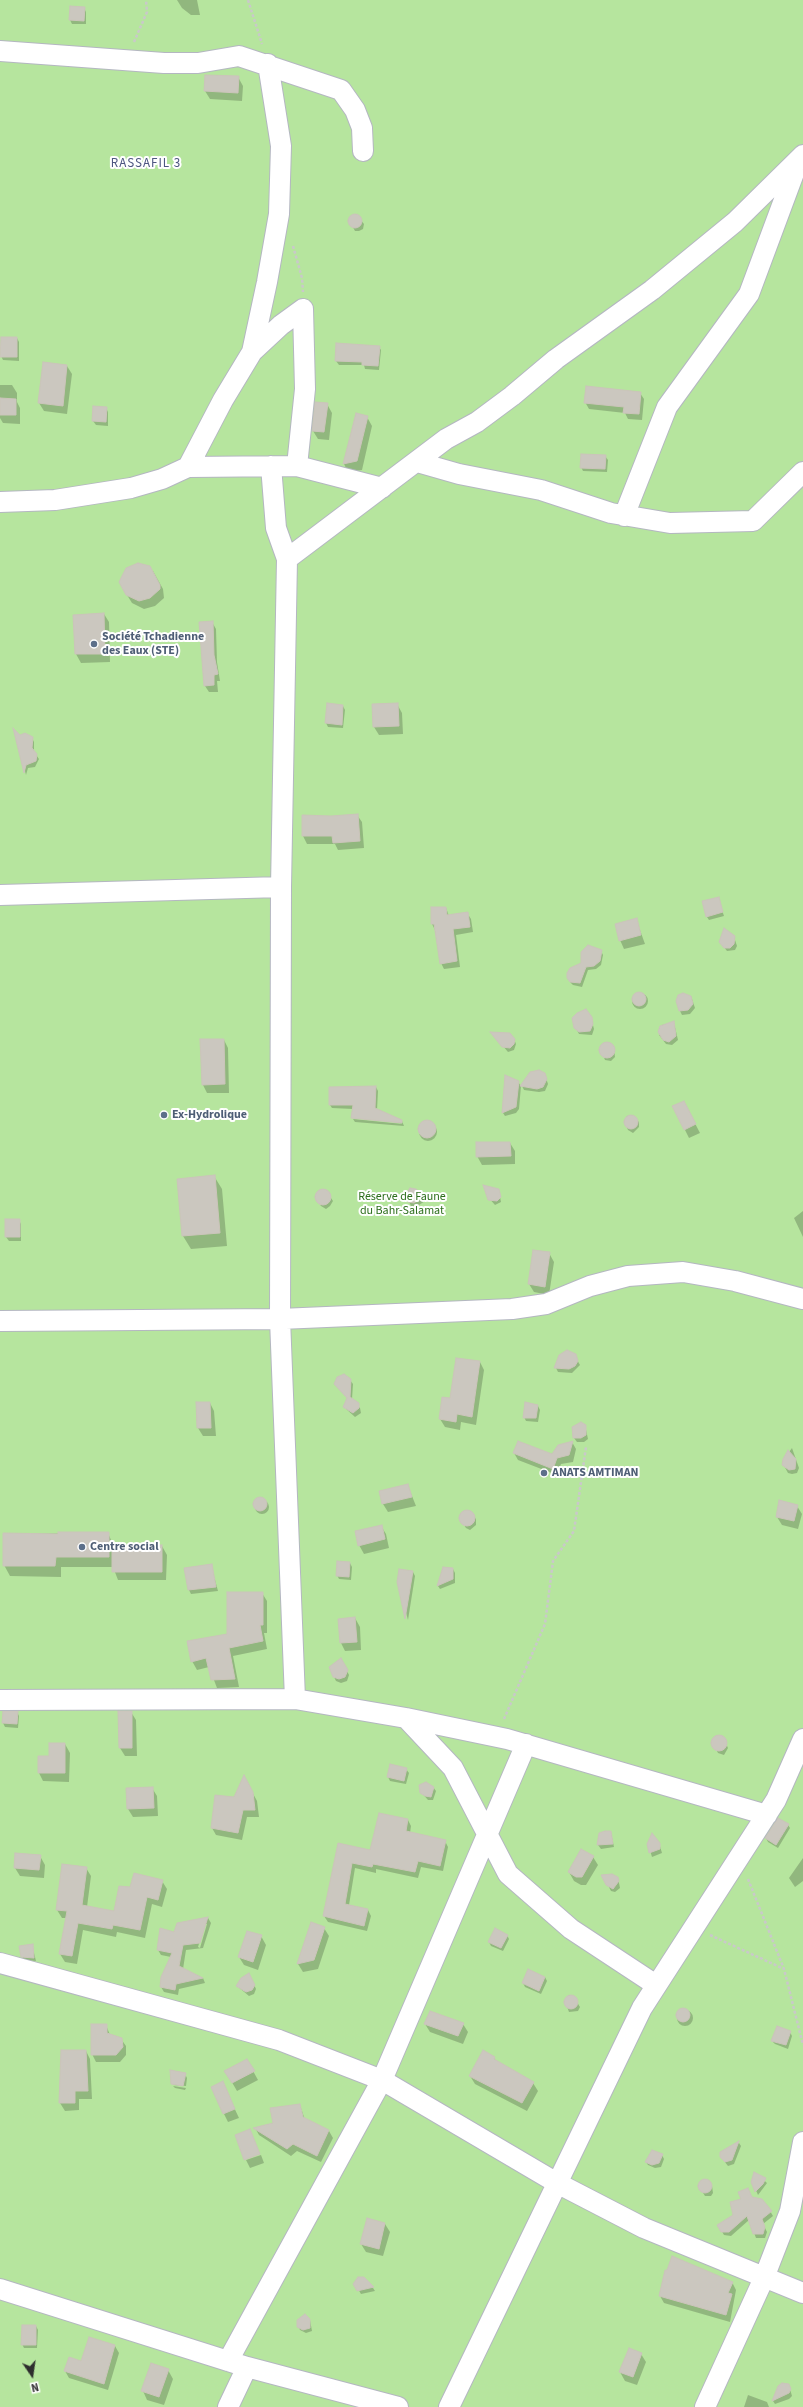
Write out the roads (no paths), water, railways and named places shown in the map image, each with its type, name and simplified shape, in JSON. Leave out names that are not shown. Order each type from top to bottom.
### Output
[{"type":"street","points":[[0,51],[125,60],[198,63],[239,56],[268,64],[341,90],[355,110],[362,128],[363,151]]},
{"type":"street","points":[[252,352],[279,214],[281,146],[268,64]]},
{"type":"street","points":[[287,559],[446,439],[476,422],[512,396],[556,358],[652,290],[735,222],[801,157]]},
{"type":"street","points":[[624,516],[667,407],[748,294],[801,157]]},
{"type":"street","points":[[188,467],[223,400],[252,352],[281,325],[303,308],[305,389],[297,466]]},
{"type":"street","points":[[417,462],[459,474],[541,490],[610,514],[670,523],[753,521],[803,472]]},
{"type":"street","points":[[271,466],[276,528],[287,559],[281,887],[280,1319],[295,1700]]},
{"type":"street","points":[[0,502],[55,500],[131,488],[162,479],[188,467],[297,466],[382,488]]},
{"type":"street","points":[[0,895],[281,887]]},
{"type":"street","points":[[0,1321],[280,1319],[512,1309],[546,1304],[590,1286],[628,1276],[683,1272],[735,1281],[803,1299]]},
{"type":"street","points":[[0,1700],[295,1700],[406,1718],[496,1736],[767,1815]]},
{"type":"street","points":[[406,1718],[453,1768],[508,1874],[571,1928],[656,1985]]},
{"type":"street","points":[[449,2407],[642,2008],[776,1800],[803,1739]]},
{"type":"street","points":[[228,2361],[382,2080],[526,1744]]},
{"type":"street","points":[[0,1963],[279,2040],[382,2080],[557,2183],[644,2228],[803,2293]]},
{"type":"street","points":[[706,2407],[764,2278],[790,2211],[803,2142]]},
{"type":"street","points":[[0,2289],[247,2367],[398,2407]]},
{"type":"street","points":[[228,2407],[247,2367]]},
{"type":"place","name":"Société Tchadienne des Eaux (STE)","points":[[94,644]]},
{"type":"place","name":"Ex-Hydrolique","points":[[164,1115]]},
{"type":"place","name":"ANATS AMTIMAN","points":[[544,1473]]},
{"type":"place","name":"Centre social","points":[[82,1547]]},
{"type":"district","name":"RASSAFIL 3","points":[[146,164]]},
{"type":"park label","name":"Réserve de Faune du Bahr-Salamat","points":[[402,1204]]}]
